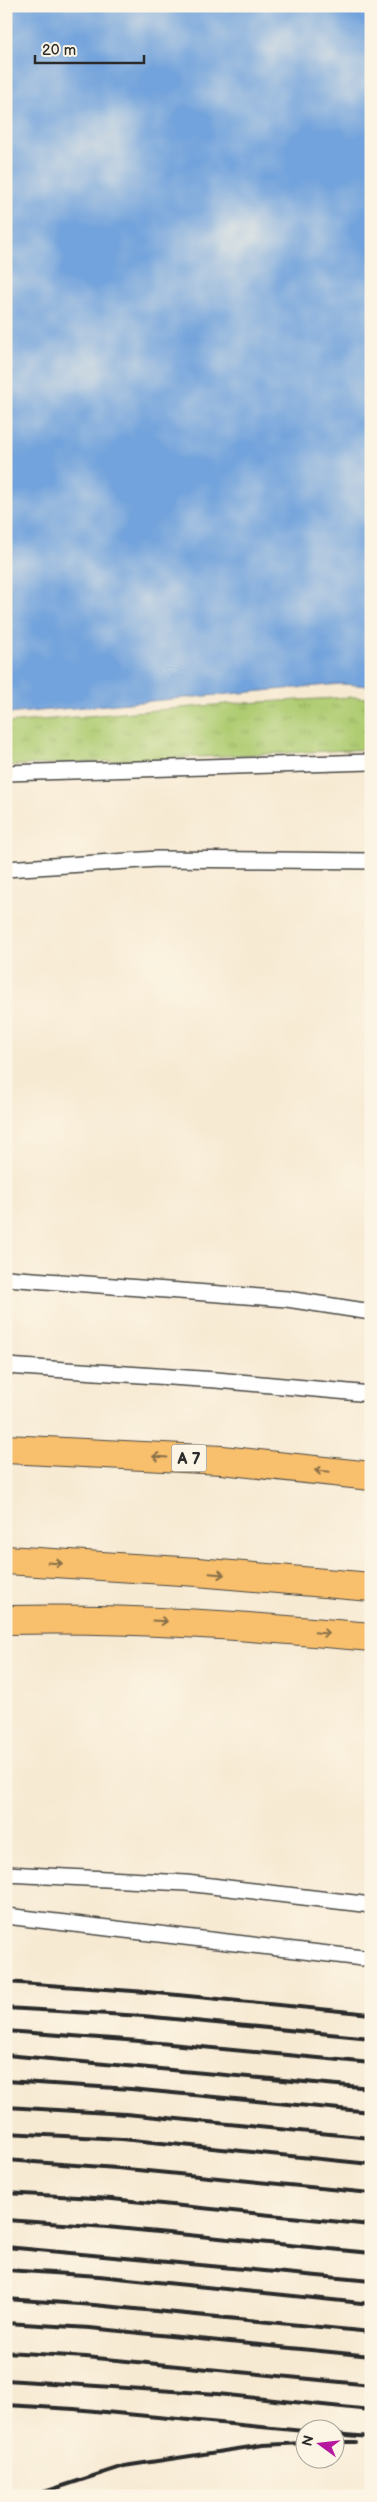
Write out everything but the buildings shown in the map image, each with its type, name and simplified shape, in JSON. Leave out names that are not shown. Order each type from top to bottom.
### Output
[{"type":"highway","name":"A 7","points":[[6,1449],[222,1460],[371,1476]]},
{"type":"highway","points":[[6,1560],[197,1572],[371,1587]]},
{"type":"highway","points":[[6,1601],[131,1620]]},
{"type":"highway","points":[[6,1620],[131,1620],[244,1625],[371,1637]]},
{"type":"lane","points":[[6,773],[371,762]]},
{"type":"lane","points":[[6,869],[158,859],[371,861]]},
{"type":"lane","points":[[6,1278],[287,1299],[371,1312]]},
{"type":"lane","points":[[6,1366],[236,1381],[371,1394]]},
{"type":"lane","points":[[6,1874],[186,1883],[371,1906]]},
{"type":"lane","points":[[6,1916],[371,1959]]},
{"type":"green space","points":[[354,697],[371,698],[371,749],[6,766],[6,723],[226,704]]},
{"type":"water","points":[[6,6],[371,6],[371,686],[341,684],[6,714]]},
{"type":"railway","points":[[6,1982],[147,1992],[371,2014]]},
{"type":"railway","points":[[6,2008],[143,2016],[371,2038]]},
{"type":"railway","points":[[6,2031],[139,2041],[371,2063]]},
{"type":"railway","points":[[6,2055],[371,2088]]},
{"type":"railway","points":[[6,2081],[131,2089],[371,2112]]},
{"type":"railway","points":[[6,2107],[126,2114],[371,2138]]},
{"type":"railway","points":[[6,2133],[122,2139],[371,2164]]},
{"type":"railway","points":[[6,2160],[117,2168],[371,2193]]},
{"type":"railway","points":[[6,2193],[112,2199],[371,2225]]},
{"type":"railway","points":[[6,2220],[107,2227],[371,2253]]},
{"type":"railway","points":[[6,2247],[371,2281]]},
{"type":"railway","points":[[6,2270],[99,2276],[371,2304]]},
{"type":"railway","points":[[6,2299],[94,2305],[371,2332]]},
{"type":"railway","points":[[6,2323],[90,2328],[371,2356]]},
{"type":"railway","points":[[6,2352],[86,2357],[371,2385]]},
{"type":"railway","points":[[6,2380],[218,2394],[371,2410]]},
{"type":"railway","points":[[6,2405],[74,2409],[294,2430]]},
{"type":"railway","points":[[344,2435],[371,2437]]},
{"type":"railway","points":[[344,2442],[356,2442]]},
{"type":"railway","points":[[32,2496],[124,2466],[263,2445],[294,2443]]}]
